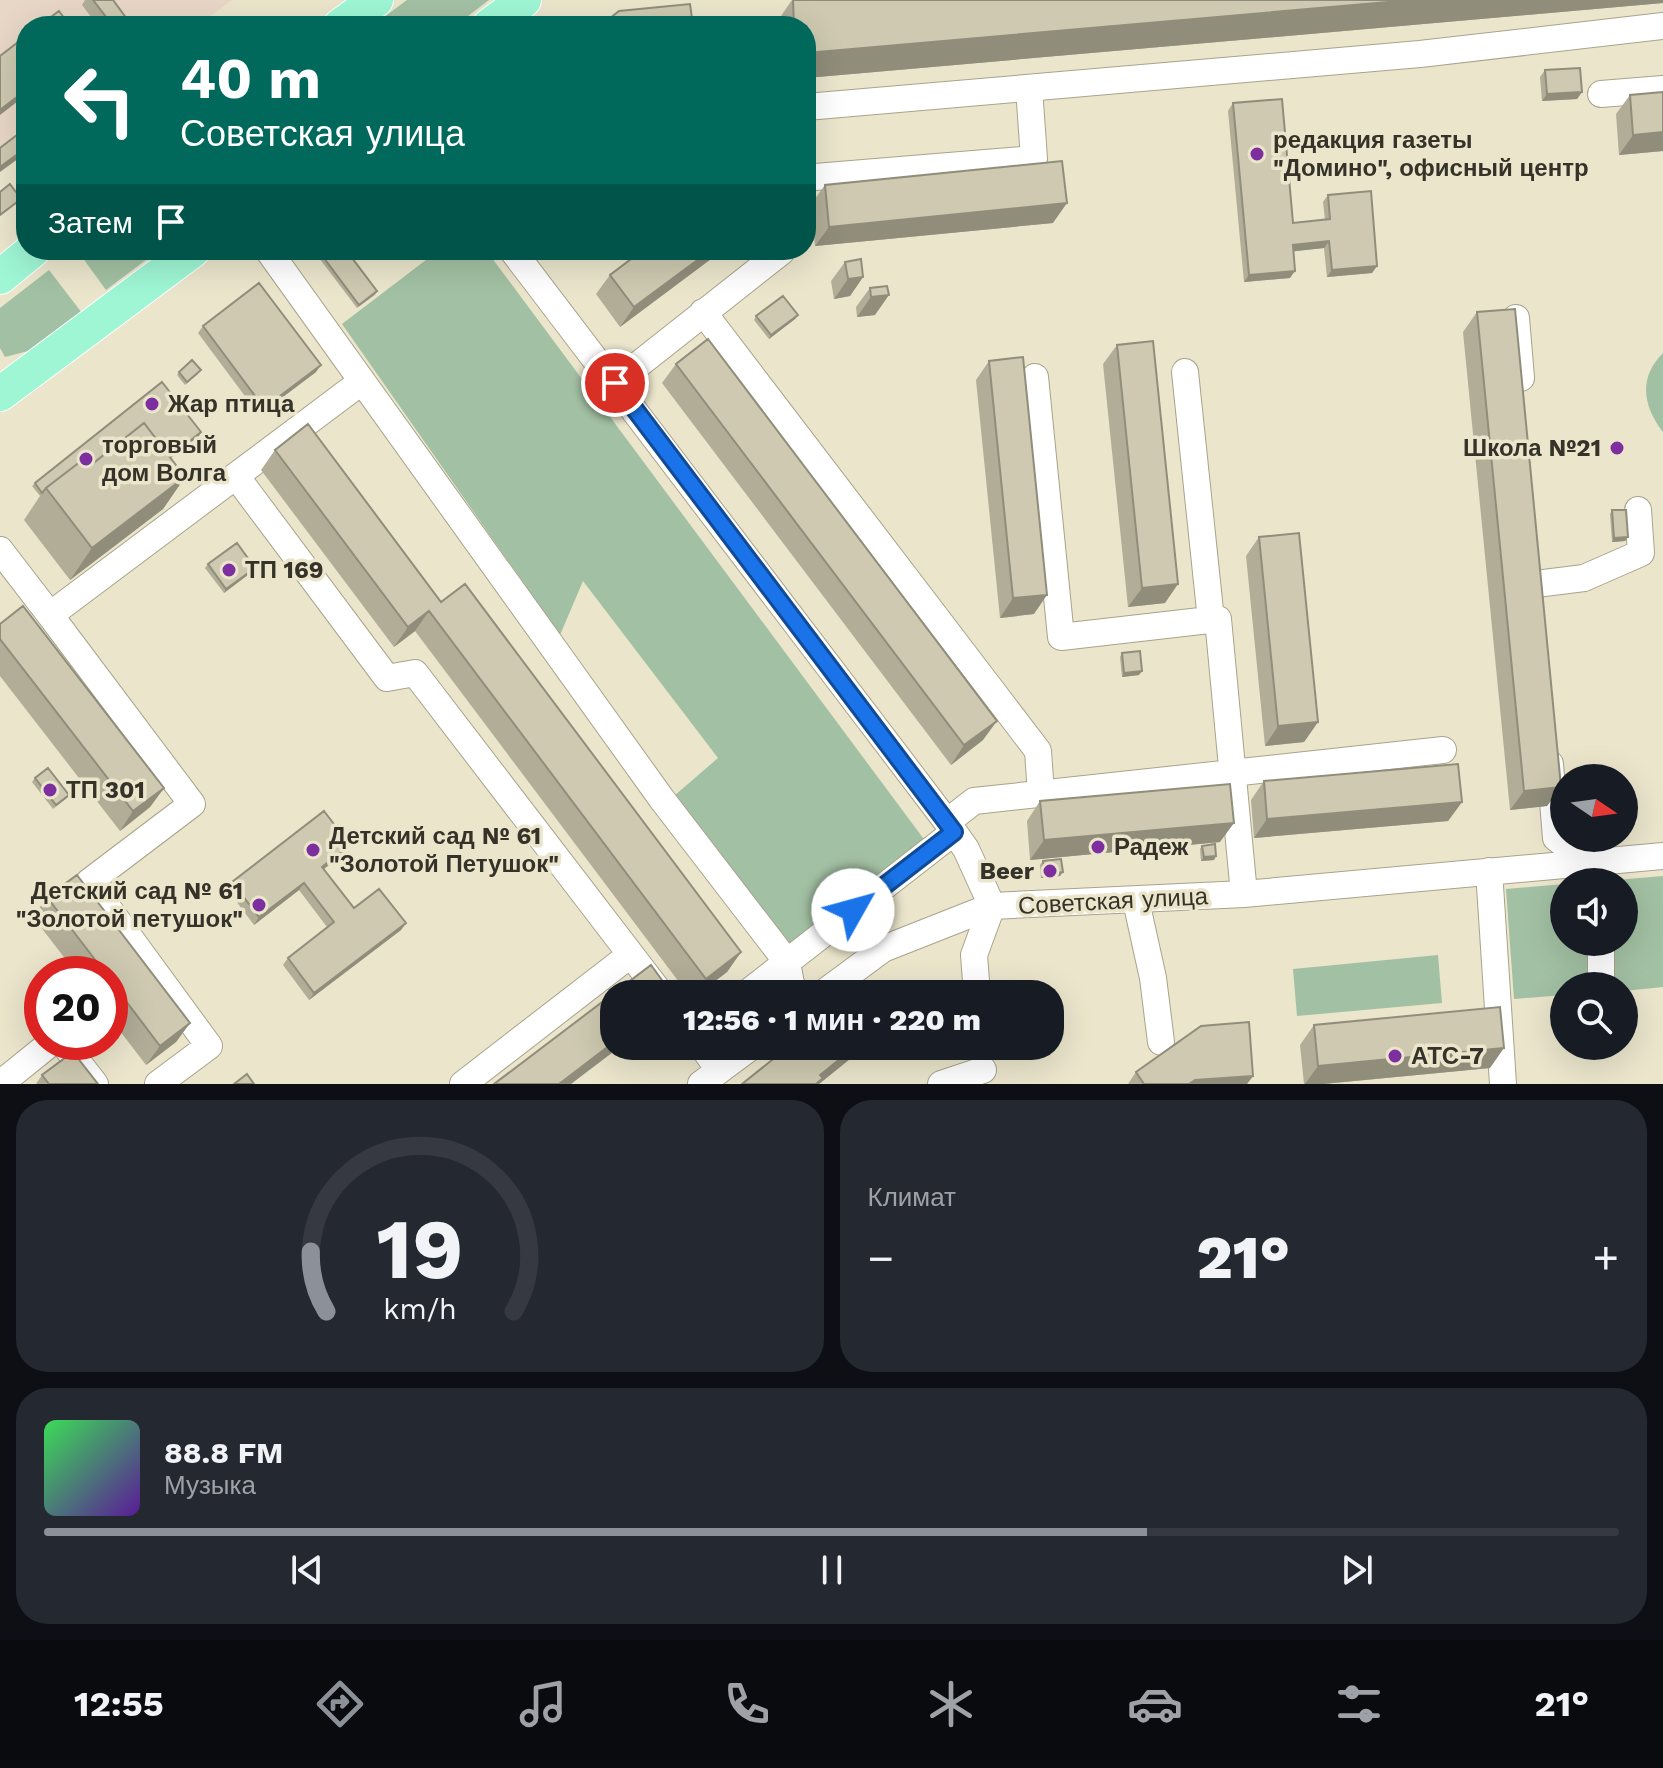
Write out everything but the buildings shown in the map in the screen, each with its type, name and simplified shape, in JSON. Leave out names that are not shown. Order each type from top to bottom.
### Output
[{"type":"main road","points":[[354,16],[376,0]]},
{"type":"main road","points":[[502,16],[524,0]]},
{"type":"main road","points":[[0,277],[21,260]]},
{"type":"main road","points":[[0,394],[180,260]]},
{"type":"main road","points":[[0,365],[46,361]]},
{"type":"street","points":[[816,106],[1029,88],[1308,50],[1663,26]]},
{"type":"street","points":[[816,177],[1034,159],[1029,88]]},
{"type":"street","points":[[1601,94],[1663,89]]},
{"type":"street","points":[[275,260],[661,798],[787,962],[790,980]]},
{"type":"street","name":"Советская улица","points":[[527,260],[615,383],[951,827],[966,849],[992,906],[1244,894],[1489,871],[1550,872]]},
{"type":"street","points":[[615,383],[771,260]]},
{"type":"street","points":[[703,312],[1038,751],[1041,794]]},
{"type":"street","points":[[1516,318],[1522,396]]},
{"type":"street","points":[[1185,372],[1211,620]]},
{"type":"street","points":[[1035,377],[1061,637],[1218,619],[1244,894]]},
{"type":"street","points":[[50,615],[361,382]]},
{"type":"street","points":[[236,476],[387,678],[415,673],[650,980]]},
{"type":"street","points":[[1536,584],[1584,578],[1641,553],[1638,510]]},
{"type":"street","points":[[1534,553],[1539,616]]},
{"type":"street","points":[[4,564],[50,615],[192,804],[89,882],[209,1046],[158,1084]]},
{"type":"street","points":[[1549,743],[1556,838],[1585,868]]},
{"type":"street","points":[[764,980],[951,827],[974,801],[1443,750]]},
{"type":"street","name":"Советская улица","points":[[1611,868],[1663,856]]},
{"type":"street","points":[[1489,871],[1503,1084]]},
{"type":"street","points":[[1136,901],[1153,978],[1161,1042]]},
{"type":"street","points":[[841,980],[883,949],[992,906]]},
{"type":"street","points":[[976,980],[974,955],[992,906]]},
{"type":"street","points":[[463,1084],[630,955]]},
{"type":"street","points":[[0,1084],[52,1042],[63,1043],[95,1084]]},
{"type":"street","points":[[710,1077],[733,1060]]},
{"type":"street","points":[[941,1084],[983,1067]]},
{"type":"shaded area","points":[[0,0],[232,0],[210,16],[16,16],[16,159],[0,171]]},
{"type":"green space","points":[[407,0],[489,0],[468,16],[385,16]]},
{"type":"green space","points":[[84,260],[146,260],[106,290]]},
{"type":"green space","points":[[426,260],[493,260],[926,842],[790,948],[674,796],[718,758],[583,581],[560,635],[342,324]]},
{"type":"green space","points":[[49,270],[82,313],[28,351],[5,357],[0,348],[0,308]]},
{"type":"green space","points":[[1663,353],[1663,432],[1651,412],[1646,392],[1650,372]]},
{"type":"green space","points":[[1663,876],[1663,987],[1638,990],[1638,972],[1550,972],[1550,996],[1514,999],[1506,889],[1550,885],[1550,956],[1638,956],[1638,878]]},
{"type":"green space","points":[[1438,955],[1442,1003],[1297,1016],[1293,969]]},
{"type":"tunnel","points":[[1302,0],[1306,37]]},
{"type":"place","name":"редакция газеты \"Домино\", офисный центр","points":[[1257,154]]},
{"type":"place","name":"Жар птица","points":[[152,404]]},
{"type":"place","name":"Школа №21","points":[[1617,448]]},
{"type":"place","name":"торговый дом Волга","points":[[86,459]]},
{"type":"place","name":"ТП 169","points":[[229,570]]},
{"type":"place","name":"ТП 301","points":[[50,790]]},
{"type":"place","name":"Радеж","points":[[1098,847]]},
{"type":"place","name":"Детский сад № 61 \"Золотой Петушок\"","points":[[313,850]]},
{"type":"place","name":"Beer","points":[[1050,871]]},
{"type":"place","name":"Детский сад № 61 \"Золотой петушок\"","points":[[259,905]]},
{"type":"place","name":"АТС-7","points":[[1395,1056]]},
{"type":"route","points":[[615,383],[954,832],[853,910]]}]
